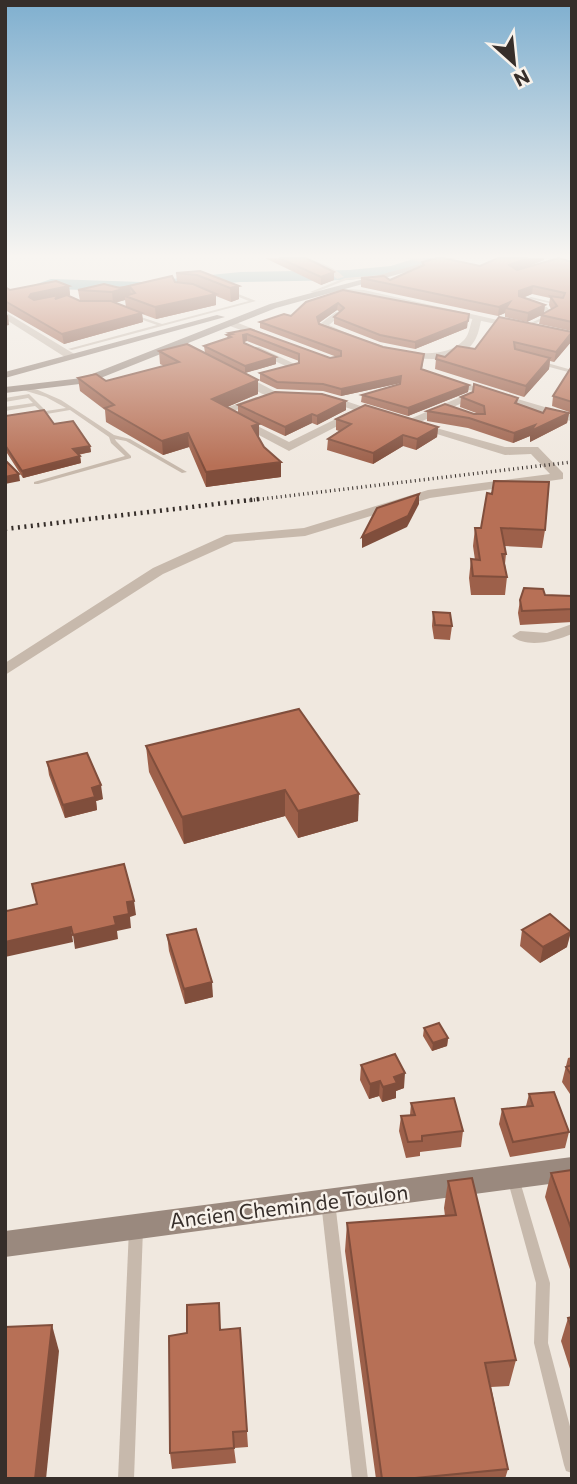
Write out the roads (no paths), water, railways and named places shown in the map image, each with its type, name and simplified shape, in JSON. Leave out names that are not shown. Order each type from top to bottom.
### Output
[{"type":"main road","points":[[5,376],[71,353],[164,329],[185,327]]},
{"type":"main road","points":[[5,390],[61,386],[101,376],[176,344],[207,327]]},
{"type":"main road","points":[[164,329],[188,335],[176,341],[176,344]]},
{"type":"main road","name":"Ancien Chemin de Toulon","points":[[5,1244],[572,1169]]},
{"type":"street","points":[[25,327],[52,348],[71,353]]},
{"type":"street","points":[[256,327],[285,343]]},
{"type":"street","points":[[327,327],[394,351],[442,357],[467,345],[476,327]]},
{"type":"street","points":[[527,327],[540,330]]},
{"type":"street","points":[[176,344],[192,352]]},
{"type":"street","points":[[248,346],[295,366],[270,372]]},
{"type":"street","points":[[425,372],[433,357]]},
{"type":"street","points":[[224,368],[274,395]]},
{"type":"street","points":[[244,379],[257,376]]},
{"type":"street","points":[[437,376],[558,416],[572,418]]},
{"type":"street","points":[[341,402],[368,394]]},
{"type":"street","points":[[5,670],[158,571],[231,538],[305,532],[428,494],[559,476],[534,450],[505,451],[323,397],[274,395],[221,412],[289,447],[362,409]]},
{"type":"street","points":[[407,423],[467,397]]},
{"type":"street","points":[[443,407],[467,415]]},
{"type":"street","points":[[520,636],[550,638],[572,629]]},
{"type":"lane","points":[[160,327],[173,327]]},
{"type":"lane","points":[[527,359],[572,372]]},
{"type":"lane","points":[[51,395],[61,386]]},
{"type":"lane","points":[[24,389],[51,395],[68,409],[112,436],[128,440],[184,472]]},
{"type":"lane","points":[[5,400],[29,396],[45,413]]},
{"type":"lane","points":[[5,409],[36,404]]},
{"type":"lane","points":[[29,415],[68,409]]},
{"type":"lane","points":[[36,483],[129,457],[113,442],[112,436]]},
{"type":"lane","points":[[513,1178],[543,1283],[541,1343],[572,1465]]},
{"type":"lane","points":[[328,1202],[360,1479]]},
{"type":"lane","points":[[125,1479],[136,1227]]},
{"type":"railway","points":[[245,501],[572,462]]},
{"type":"railway","points":[[5,529],[259,499]]}]
